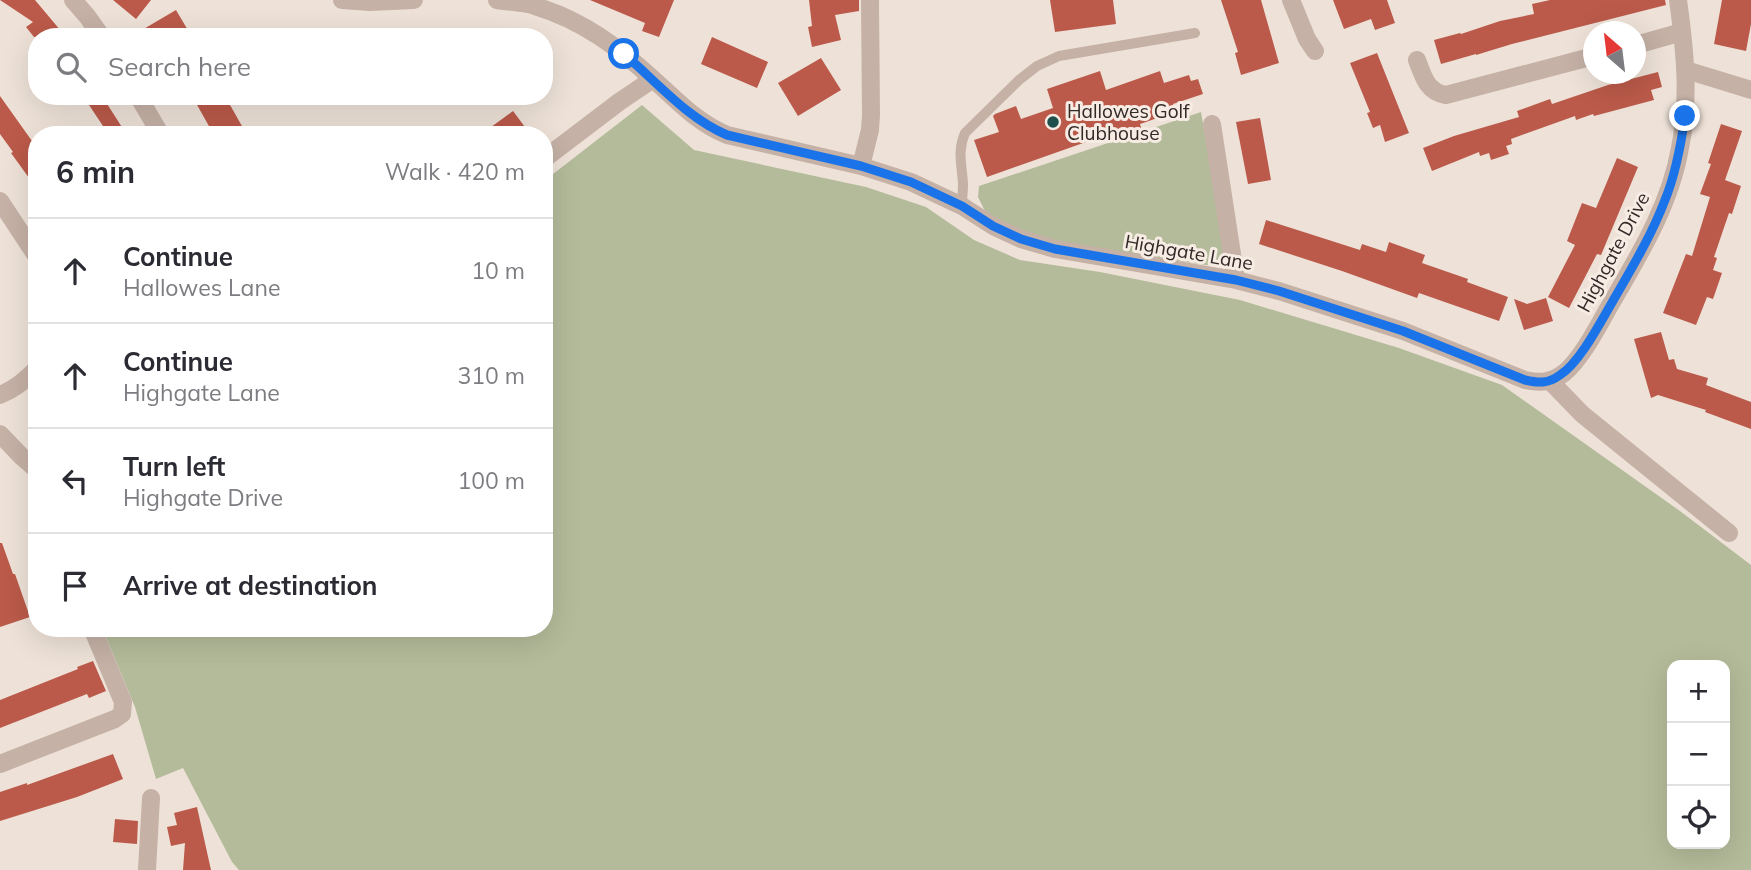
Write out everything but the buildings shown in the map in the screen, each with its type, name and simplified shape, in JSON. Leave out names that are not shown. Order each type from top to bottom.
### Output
[{"type":"street","points":[[73,0],[96,28]]},
{"type":"street","points":[[342,0],[414,0]]},
{"type":"street","name":"Highgate Lane","points":[[497,0],[532,5],[596,33],[653,79],[693,116],[719,131],[861,166],[911,182],[962,206],[993,226],[1021,239],[1055,249],[1236,280],[1298,296],[1403,331],[1525,380],[1539,383],[1550,381]]},
{"type":"street","points":[[861,166],[871,115],[870,0]]},
{"type":"street","points":[[1291,0],[1314,51]]},
{"type":"street","name":"Highgate Drive","points":[[1550,381],[1571,366],[1595,331],[1644,248],[1665,200],[1680,149],[1685,116],[1686,70],[1678,0]]},
{"type":"street","points":[[1646,42],[1682,32]]},
{"type":"street","points":[[1417,60],[1430,89],[1446,95],[1583,59]]},
{"type":"street","points":[[1686,70],[1751,90]]},
{"type":"street","points":[[553,152],[653,79]]},
{"type":"street","points":[[144,105],[156,126]]},
{"type":"street","points":[[1212,124],[1236,280]]},
{"type":"street","points":[[0,201],[28,243]]},
{"type":"street","points":[[0,395],[13,390],[28,378]]},
{"type":"street","points":[[1550,381],[1582,414],[1728,533]]},
{"type":"street","points":[[0,434],[28,462]]},
{"type":"street","points":[[0,764],[122,714],[122,702],[96,637]]},
{"type":"street","points":[[148,870],[151,799]]},
{"type":"lane","points":[[962,206],[960,152],[965,133],[1037,66],[1059,55],[1195,33]]},
{"type":"green space","points":[[642,105],[694,150],[866,187],[926,207],[974,240],[1020,260],[1100,272],[1240,300],[1399,348],[1502,385],[1680,511],[1751,565],[1751,870],[239,870],[232,862],[183,768],[156,779],[135,707],[106,637],[553,637],[553,174]]},
{"type":"green space","points":[[1201,112],[1228,268],[1077,247],[1035,237],[999,222],[986,213],[978,197],[979,186]]},
{"type":"place","name":"Hallowes Golf Clubhouse","points":[[1053,122]]},
{"type":"route","points":[[624,54],[693,116],[727,135],[861,166],[911,182],[962,206],[993,226],[1021,239],[1055,249],[1236,280],[1279,291],[1403,331],[1525,380],[1539,383],[1550,381],[1571,366],[1644,248],[1675,171],[1685,116]]}]
